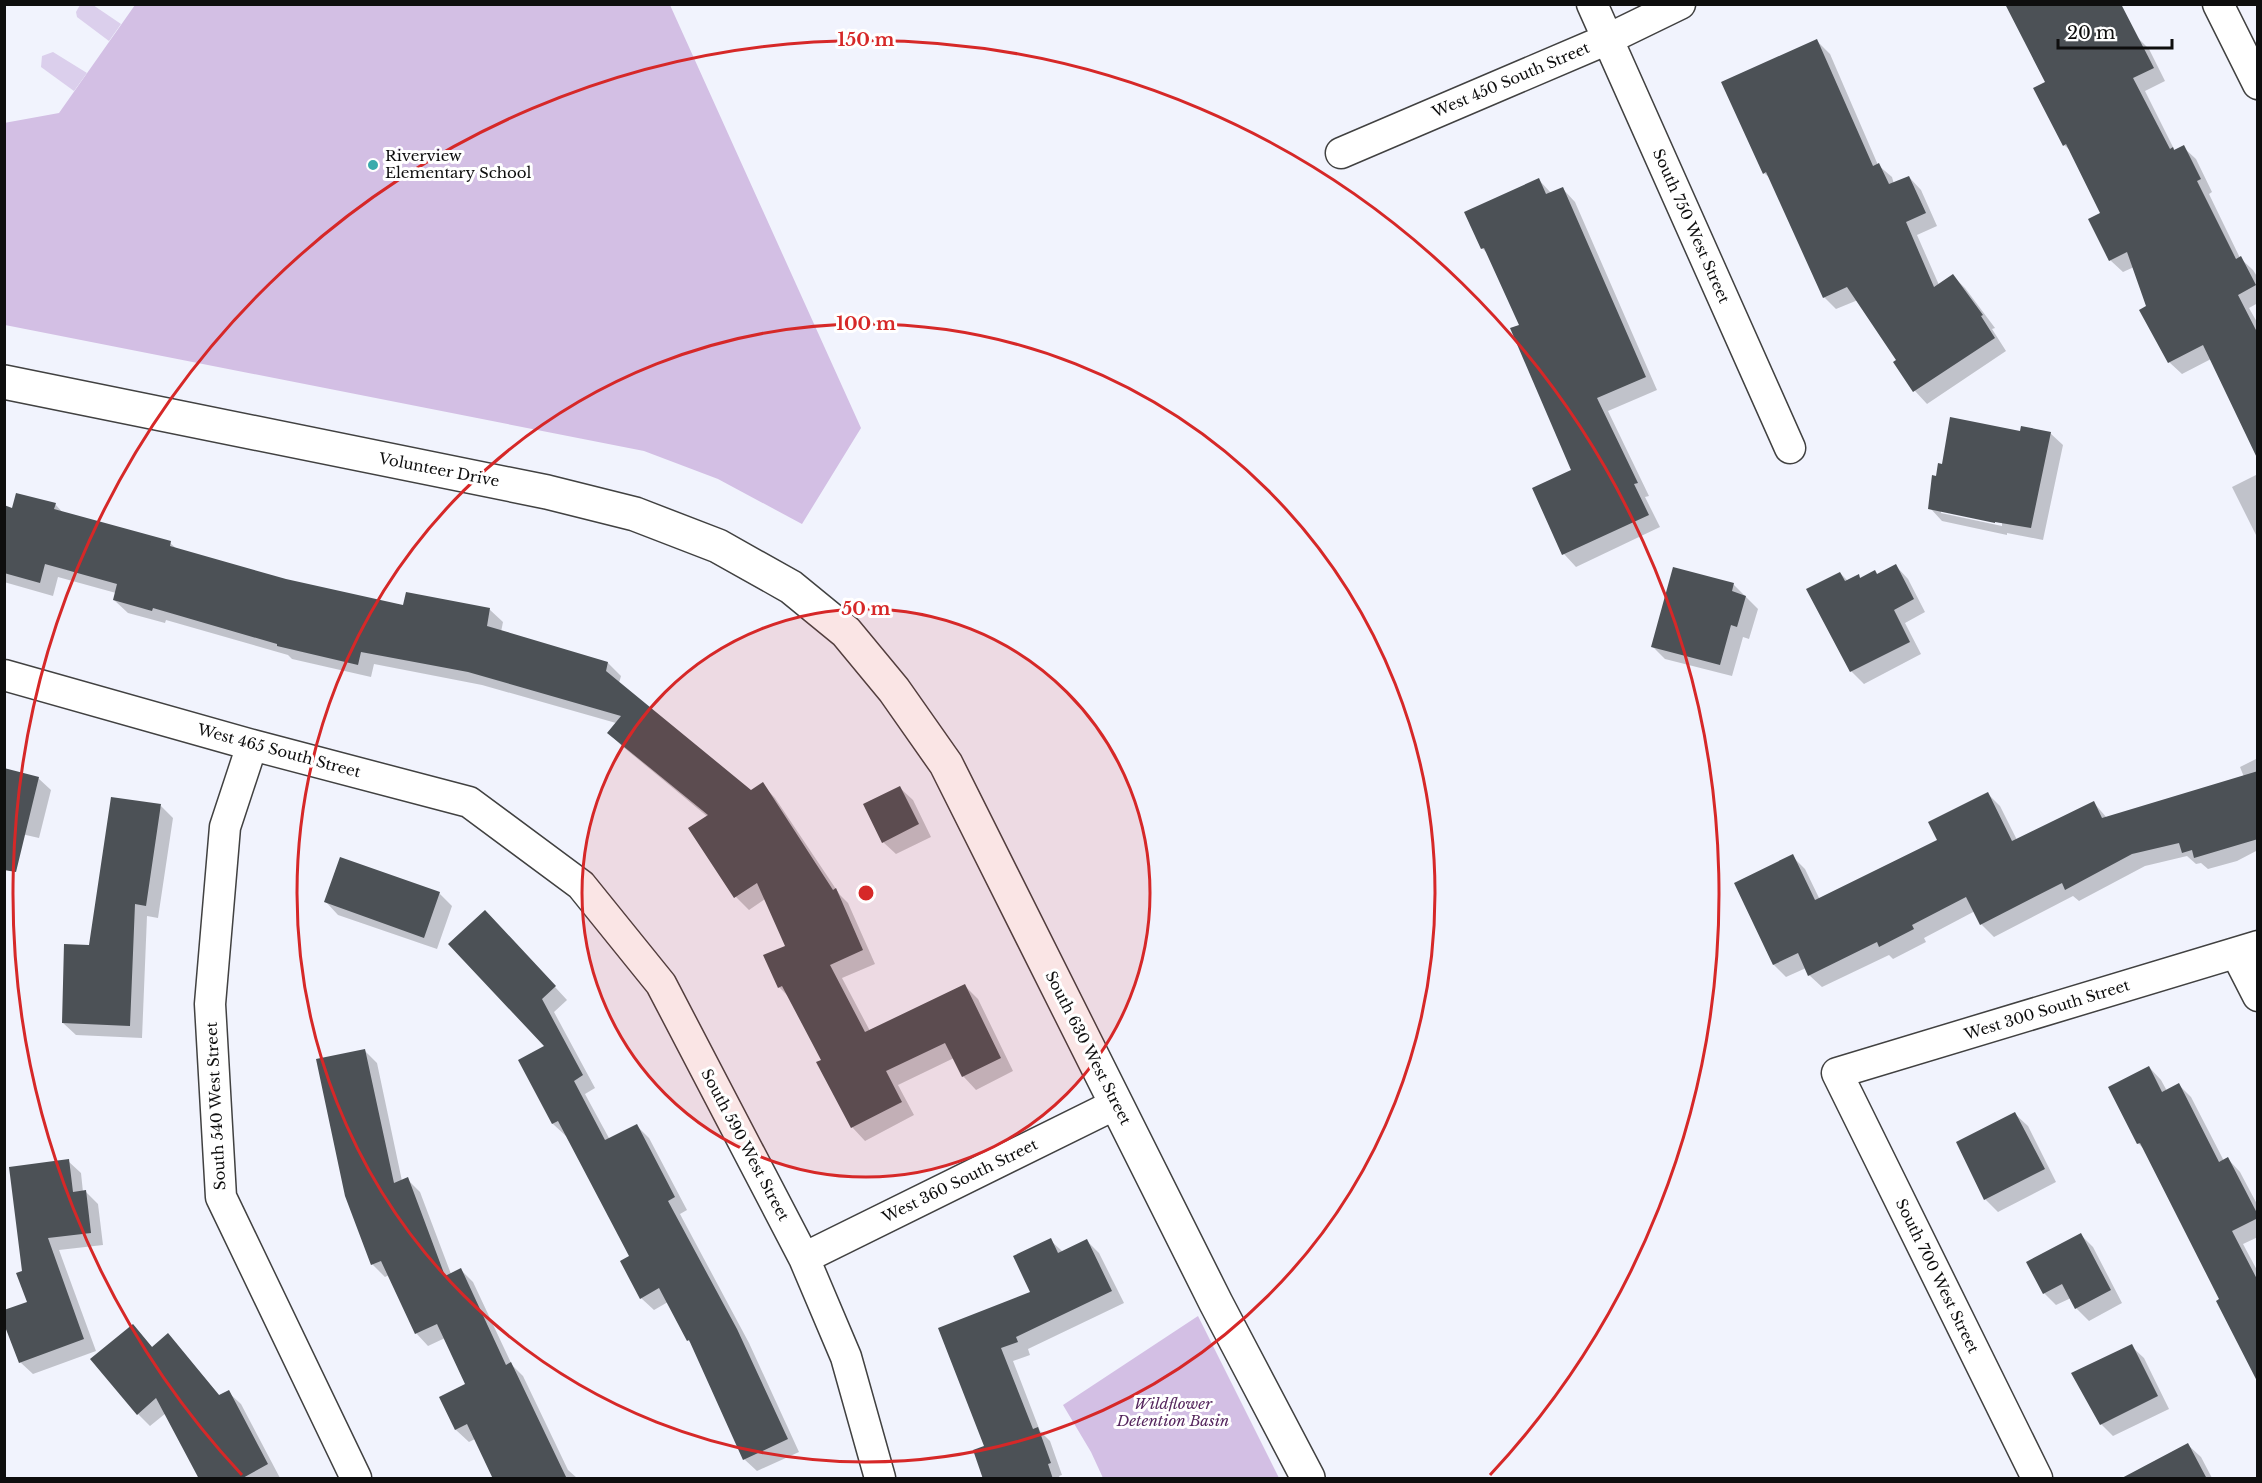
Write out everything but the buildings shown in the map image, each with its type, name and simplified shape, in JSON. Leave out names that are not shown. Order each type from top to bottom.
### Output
[{"type":"street","name":"South 750 West Street","points":[[1592,4],[1790,448]]},
{"type":"street","name":"West 450 South Street","points":[[1341,153],[1608,39],[1680,4]]},
{"type":"street","points":[[2218,4],[2258,84]]},
{"type":"street","name":"Volunteer Drive","points":[[4,382],[547,492],[635,514],[718,546],[791,587],[846,632]]},
{"type":"street","name":"South 630 West Street","points":[[846,632],[894,690],[946,764],[1216,1304],[1308,1479]]},
{"type":"street","name":"West 465 South Street","points":[[4,675],[252,745],[469,802],[539,854]]},
{"type":"street","name":"South 540 West Street","points":[[252,745],[225,827],[210,1004],[221,1197],[356,1479]]},
{"type":"street","name":"South 590 West Street","points":[[539,854],[581,885],[661,984],[804,1258],[846,1357],[880,1479]]},
{"type":"street","points":[[2247,950],[2258,996]]},
{"type":"street","name":"West 300 South Street","points":[[1837,1073],[2247,950]]},
{"type":"street","name":"South 700 West Street","points":[[1837,1073],[2037,1479]]},
{"type":"street","name":"West 360 South Street","points":[[804,1258],[1116,1104]]},
{"type":"green space","name":"Riverview Elementary School","points":[[135,5],[670,5],[861,428],[802,524],[718,479],[644,451],[5,325],[4,123],[59,113]]},
{"type":"green space","name":"Wildflower Detention Basin","points":[[1198,1316],[1279,1478],[1103,1478],[1091,1452],[1063,1405]]},
{"type":"shaded area","points":[[80,5],[93,5],[121,24],[109,41],[77,17],[76,12]]},
{"type":"shaded area","points":[[53,52],[87,73],[74,91],[41,67],[42,56]]},
{"type":"place","name":"Riverview Elementary School","points":[[373,165]]}]
